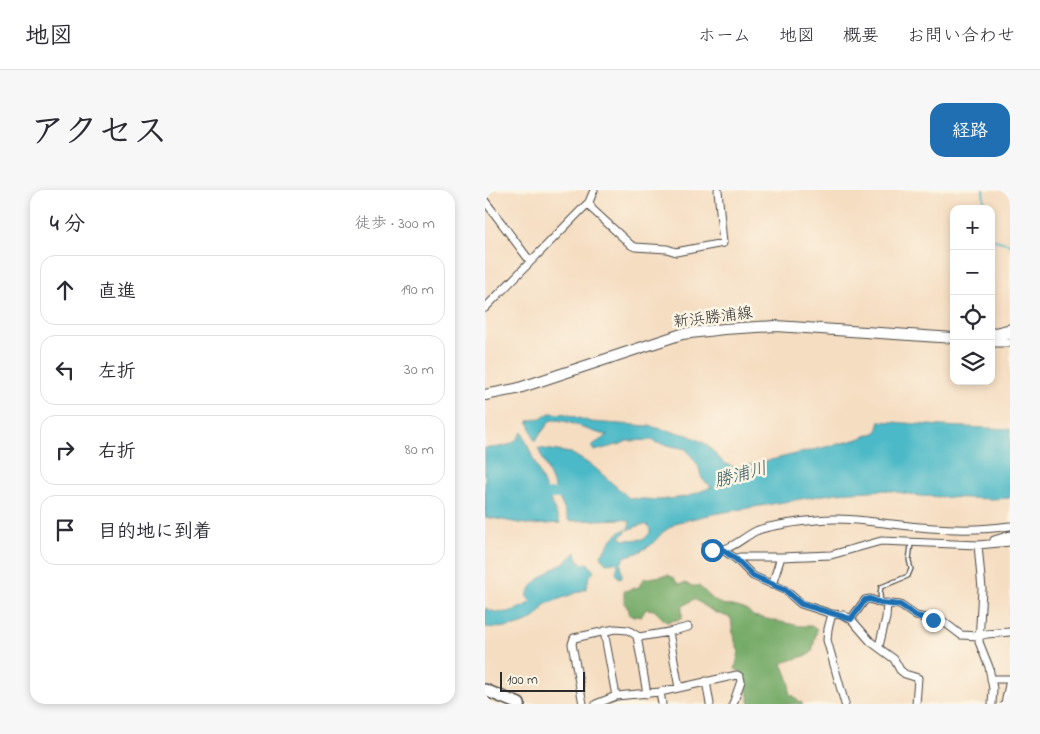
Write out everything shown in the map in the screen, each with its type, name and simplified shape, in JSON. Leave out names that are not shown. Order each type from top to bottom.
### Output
[{"type":"main road","name":"新浜勝浦線","points":[[485,395],[533,383],[682,334],[776,326],[950,338]]},
{"type":"main road","points":[[995,336],[1010,334]]},
{"type":"main road","points":[[485,690],[519,704]]},
{"type":"street","points":[[485,308],[589,202],[595,190]]},
{"type":"street","points":[[589,202],[592,209],[631,245],[667,249],[676,252],[723,243],[719,190]]},
{"type":"street","points":[[485,202],[530,261]]},
{"type":"street","points":[[995,331],[1010,328]]},
{"type":"street","points":[[995,343],[1010,343]]},
{"type":"street","points":[[706,546],[712,550],[723,550],[743,540],[755,531],[826,519],[845,518],[904,525],[966,529],[1010,526]]},
{"type":"street","points":[[980,545],[1010,535]]},
{"type":"street","points":[[736,559],[740,557],[831,555],[881,541],[980,545],[1010,542]]},
{"type":"street","points":[[980,545],[982,589],[979,636],[981,650],[987,662],[993,689],[992,704]]},
{"type":"street","points":[[723,550],[736,559],[753,576],[785,590],[801,604],[832,614],[843,615],[851,619],[871,642],[879,646],[894,659],[900,670],[905,674],[918,678],[916,704]]},
{"type":"street","points":[[772,585],[781,557]]},
{"type":"street","points":[[851,619],[867,599],[900,605],[916,616],[944,622],[959,634],[979,636],[1010,632]]},
{"type":"street","points":[[879,646],[886,618],[884,603]]},
{"type":"street","points":[[832,614],[827,640],[845,704]]},
{"type":"street","points":[[583,704],[572,644],[574,638],[622,629],[643,637],[688,627]]},
{"type":"street","points":[[604,631],[616,696]]},
{"type":"street","points":[[669,632],[679,688]]},
{"type":"street","points":[[637,636],[647,694]]},
{"type":"street","points":[[596,704],[616,696],[660,692],[733,675],[740,677],[740,686],[733,704]]},
{"type":"street","points":[[991,679],[1010,679],[1005,704]]},
{"type":"street","points":[[706,681],[710,704]]},
{"type":"street","points":[[660,692],[662,704]]},
{"type":"lane","points":[[884,603],[880,593],[881,587],[908,576],[911,569],[909,562],[911,543]]},
{"type":"green space","points":[[668,575],[674,578],[678,584],[685,583],[699,586],[717,602],[741,608],[750,612],[753,616],[800,626],[811,626],[817,629],[812,652],[782,663],[790,684],[789,693],[803,704],[750,704],[743,673],[735,669],[739,652],[733,636],[731,618],[714,612],[694,599],[682,607],[682,619],[666,622],[654,610],[646,609],[641,617],[629,615],[629,610],[624,603],[624,591],[639,587],[643,579]]},
{"type":"water","points":[[550,413],[566,414],[591,422],[649,426],[688,435],[706,444],[724,463],[737,468],[855,440],[877,432],[880,421],[1010,429],[1010,498],[921,496],[885,490],[836,493],[713,514],[678,522],[663,532],[651,545],[637,553],[626,556],[621,563],[622,577],[619,578],[616,573],[618,565],[616,562],[605,563],[601,555],[611,540],[621,531],[626,529],[626,532],[620,538],[625,540],[644,539],[650,533],[650,528],[647,525],[640,525],[628,530],[630,521],[623,519],[569,521],[538,448],[571,453],[594,467],[629,498],[659,500],[686,497],[712,487],[702,479],[698,465],[686,449],[657,443],[652,440],[627,441],[594,451],[591,446],[608,435],[559,420],[551,420],[535,441],[528,421],[544,417]]},
{"type":"water","points":[[522,432],[560,523],[531,525],[485,517],[485,448],[511,444]]},
{"type":"water","points":[[576,552],[578,560],[582,564],[588,563],[594,572],[589,577],[586,589],[544,605],[538,615],[520,625],[499,628],[485,627],[485,608],[491,611],[508,612],[531,602],[527,597],[535,583]]},
{"type":"waterway","points":[[983,190],[985,205]]},
{"type":"waterway","points":[[995,240],[1010,244]]},
{"type":"waterway","name":"勝浦川","points":[[536,495],[571,493]]},
{"type":"route","points":[[712,550],[723,550],[736,559],[747,572],[785,590],[796,601],[809,608],[843,615],[851,619],[865,600],[870,599],[885,604],[900,605],[916,616],[933,620]]}]
